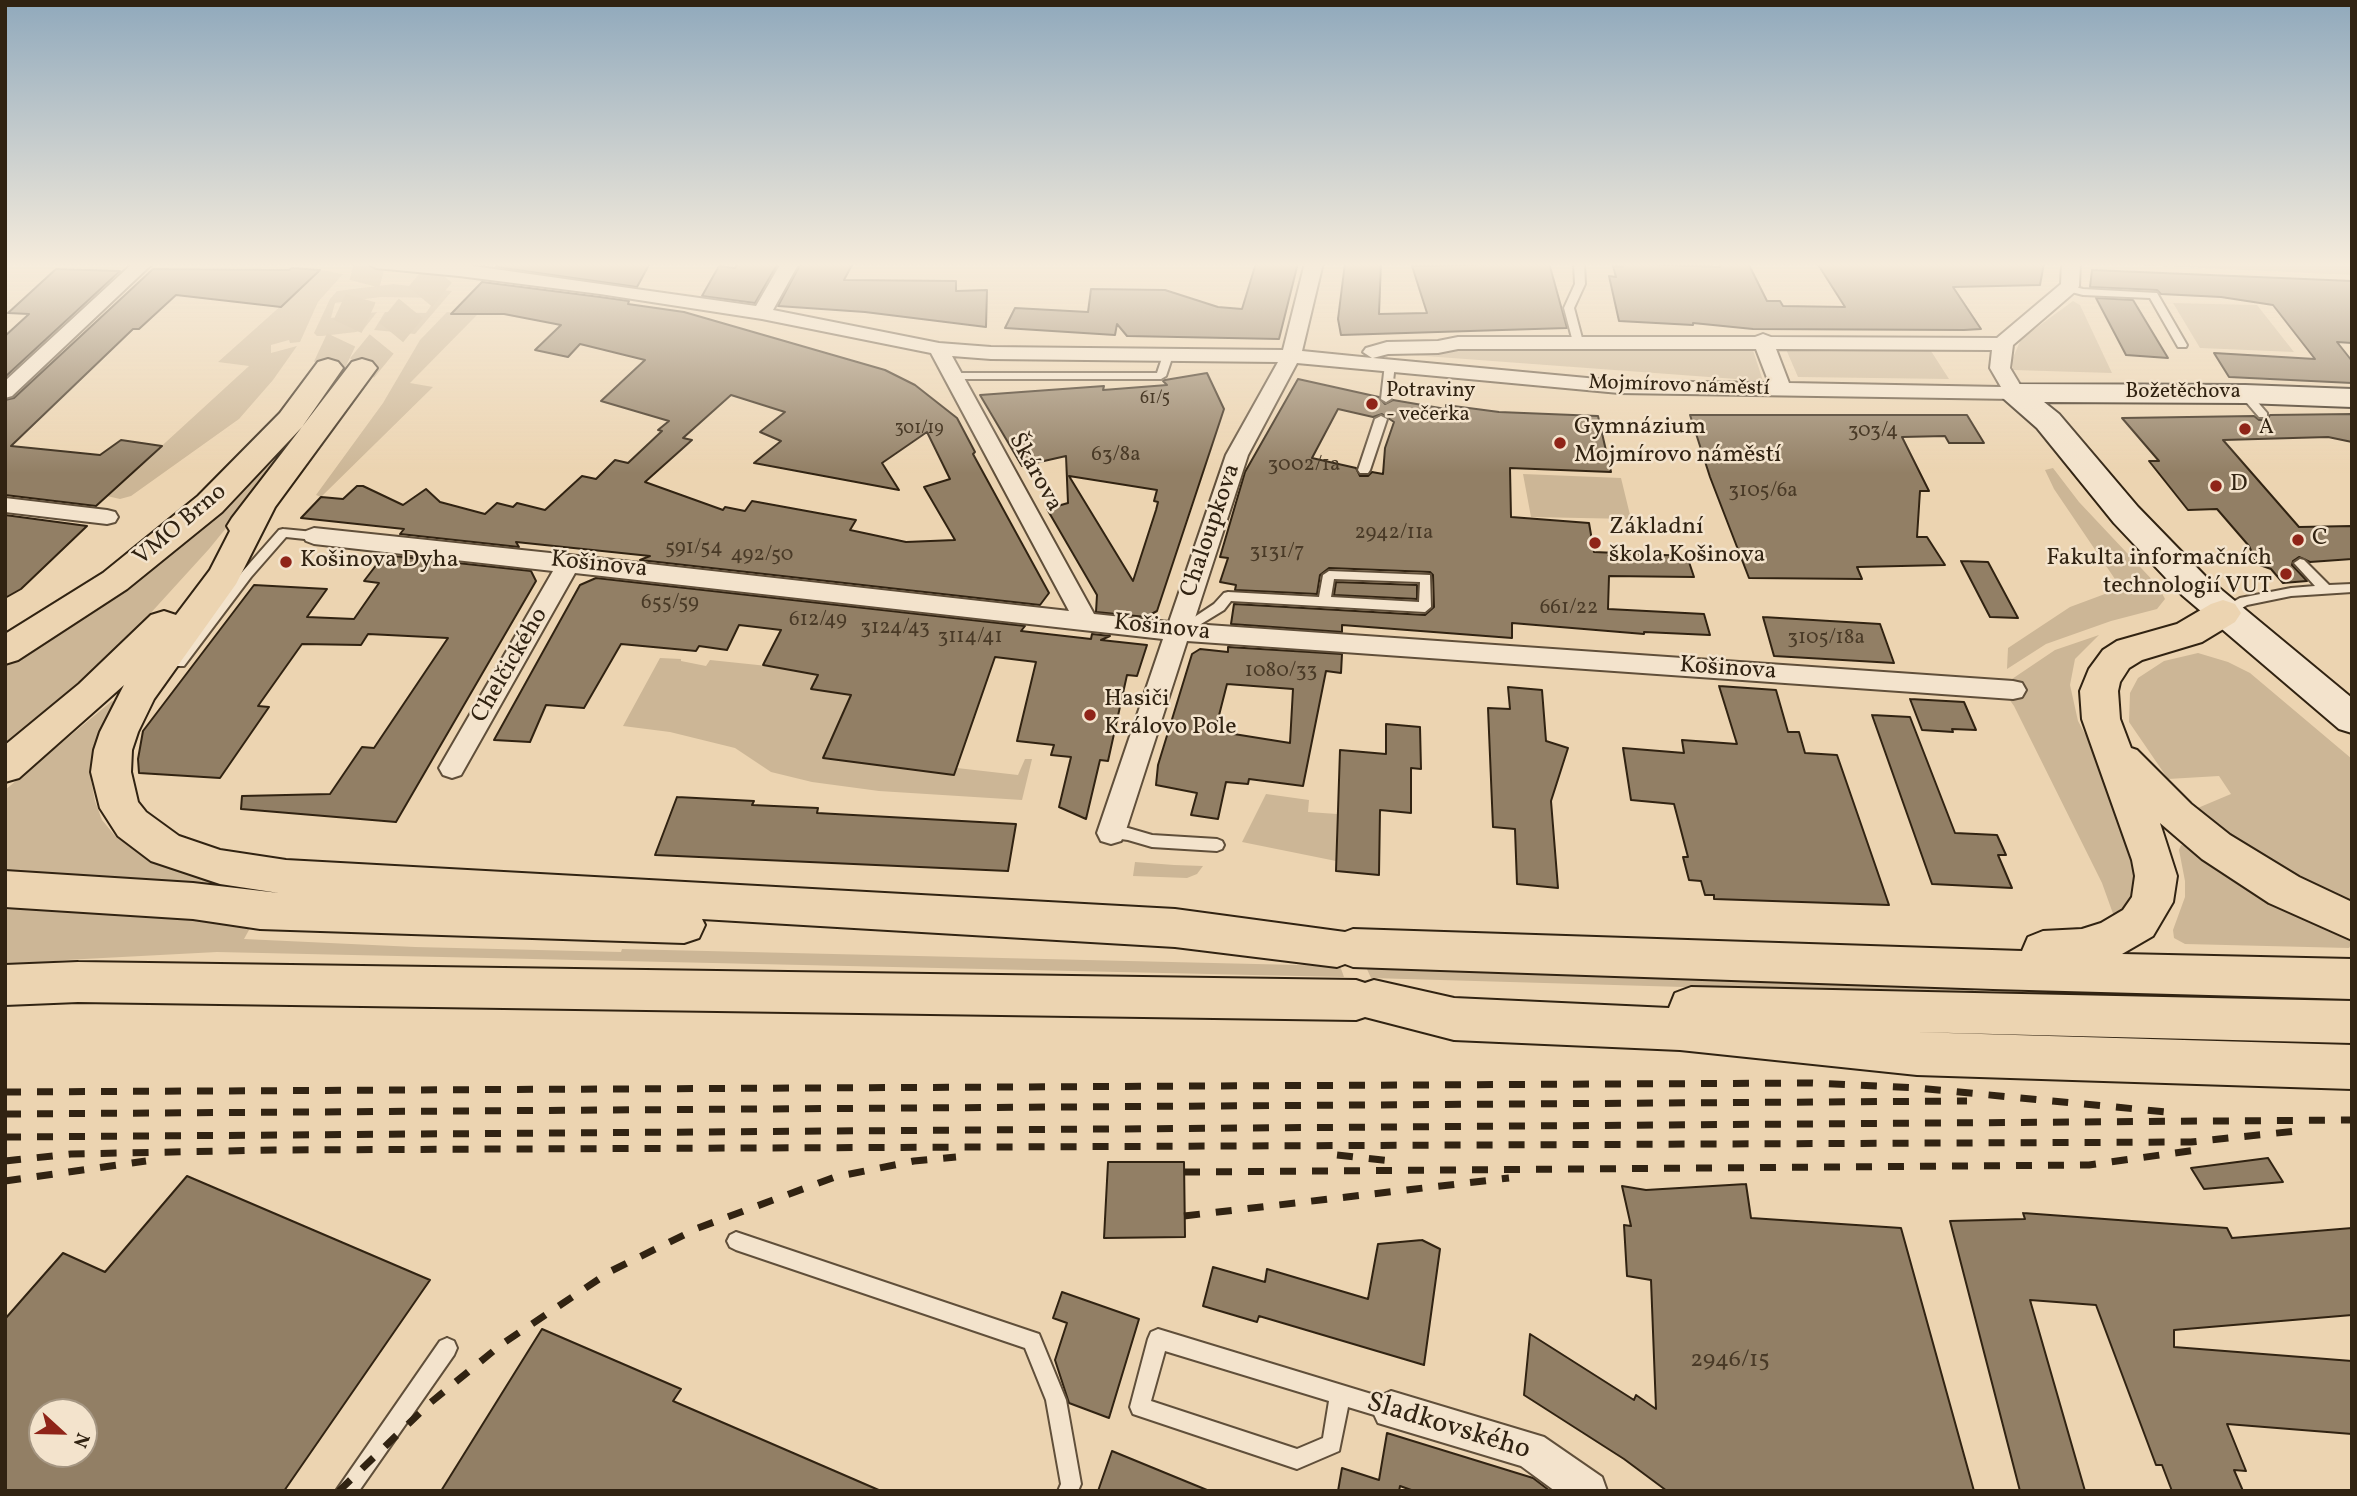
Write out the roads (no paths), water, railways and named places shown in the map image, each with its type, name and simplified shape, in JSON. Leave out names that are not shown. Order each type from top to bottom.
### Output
[{"type":"highway","name":"VMO Brno","points":[[5,652],[125,573],[177,533],[252,489],[291,420],[328,368]]},
{"type":"highway","points":[[5,767],[74,711],[138,651],[184,601],[252,489],[362,368]]},
{"type":"highway","points":[[5,623],[83,576],[252,489]]},
{"type":"highway","points":[[252,489],[224,576],[151,674],[130,708],[113,750],[111,772],[120,808],[132,824],[165,849],[220,867],[286,877],[1175,928],[1345,948]]},
{"type":"highway","points":[[1686,958],[1761,944],[2071,949],[2097,945],[2127,932],[2147,913],[2152,902],[2155,876],[2148,841],[2099,705],[2099,691],[2108,668],[2130,650],[2189,633],[2223,613]]},
{"type":"highway","points":[[2114,752],[2161,800],[2216,847],[2284,890],[2352,922]]},
{"type":"highway","points":[[5,889],[193,901],[260,911],[1993,970],[2352,979]]},
{"type":"highway","points":[[5,906],[186,917],[260,911]]},
{"type":"highway","points":[[5,985],[78,982],[1365,1000],[2352,1022]]},
{"type":"highway","points":[[5,1013],[216,984]]},
{"type":"highway","points":[[1365,1000],[1454,1019],[1680,1029],[1885,1051],[2352,1067]]},
{"type":"street","points":[[5,392],[69,333]]},
{"type":"street","name":"Mojmírovo náměstí","points":[[859,333],[939,349],[991,353],[1291,356],[1619,387],[2015,393]]},
{"type":"street","name":"Chaloupkova","points":[[1111,833],[1237,455],[1291,356],[1297,333]]},
{"type":"street","points":[[2012,333],[2003,344],[2000,368],[2015,393],[2048,421],[2126,515],[2223,613],[2352,719]]},
{"type":"street","name":"Mojmírovo náměstí","points":[[1366,362],[1374,351],[1387,348],[1578,341],[1763,340],[2003,344]]},
{"type":"street","name":"Mojmírovo náměstí","points":[[1763,340],[1782,391]]},
{"type":"street","name":"Škárova","points":[[939,349],[951,376],[1086,621]]},
{"type":"street","name":"Božetěchova","points":[[2015,393],[2254,404],[2352,398]]},
{"type":"street","points":[[5,505],[107,517]]},
{"type":"street","name":"Košinova","points":[[314,536],[1178,632],[2013,690]]},
{"type":"street","name":"Chelčického","points":[[452,768],[569,563]]},
{"type":"street","name":"Sladkovského","points":[[1391,1410],[1531,1450],[1588,1491]]},
{"type":"lane","points":[[1576,333],[1578,341]]},
{"type":"lane","points":[[2175,333],[2182,345]]},
{"type":"lane","points":[[951,376],[1161,376],[1168,355]]},
{"type":"lane","points":[[1387,399],[1390,364]]},
{"type":"lane","points":[[1364,470],[1381,419]]},
{"type":"lane","points":[[151,674],[170,673],[247,574],[283,533],[314,536]]},
{"type":"lane","points":[[2300,562],[2325,589]]},
{"type":"lane","points":[[1178,632],[1219,607],[1228,596],[1425,607],[1426,578],[1329,575],[1324,601]]},
{"type":"lane","points":[[2223,613],[2244,601],[2291,592],[2352,588]]},
{"type":"lane","points":[[1111,833],[1128,834],[1152,841],[1217,845]]},
{"type":"lane","points":[[736,1241],[1032,1341],[1056,1401],[1071,1484],[1068,1491]]},
{"type":"lane","name":"Sladkovského","points":[[1340,1395],[1332,1444],[1297,1459],[1140,1407],[1158,1339],[1391,1410]]},
{"type":"lane","points":[[346,1491],[447,1348]]},
{"type":"tunnel","points":[[328,368],[345,333]]},
{"type":"tunnel","points":[[362,368],[391,333]]},
{"type":"railway","points":[[5,1092],[1811,1083],[1917,1088],[2167,1112]]},
{"type":"railway","points":[[5,1114],[1967,1101]]},
{"type":"railway","points":[[5,1137],[2352,1120]]},
{"type":"railway","points":[[5,1161],[71,1154],[275,1150],[2191,1142],[2306,1130]]},
{"type":"railway","points":[[1184,1172],[2089,1165],[2196,1150]]},
{"type":"railway","points":[[1337,1155],[1400,1162]]},
{"type":"railway","points":[[339,1491],[430,1403],[502,1344],[611,1271],[698,1228],[835,1177],[914,1161],[956,1157]]},
{"type":"railway","points":[[5,1181],[146,1161]]},
{"type":"railway","points":[[1184,1216],[1509,1178]]},
{"type":"place","name":"Potraviny - večerka","points":[[1372,404]]},
{"type":"place","name":"A","points":[[2245,429]]},
{"type":"place","name":"Gymnázium Mojmírovo náměstí","points":[[1560,443]]},
{"type":"place","name":"D","points":[[2216,486]]},
{"type":"place","name":"C","points":[[2298,540]]},
{"type":"place","name":"Základní škola Košinova","points":[[1595,543]]},
{"type":"place","name":"Košinova Dyha","points":[[286,562]]},
{"type":"place","name":"Fakulta informačních technologií VUT","points":[[2286,574]]},
{"type":"place","name":"Hasiči Královo Pole","points":[[1090,715]]}]
